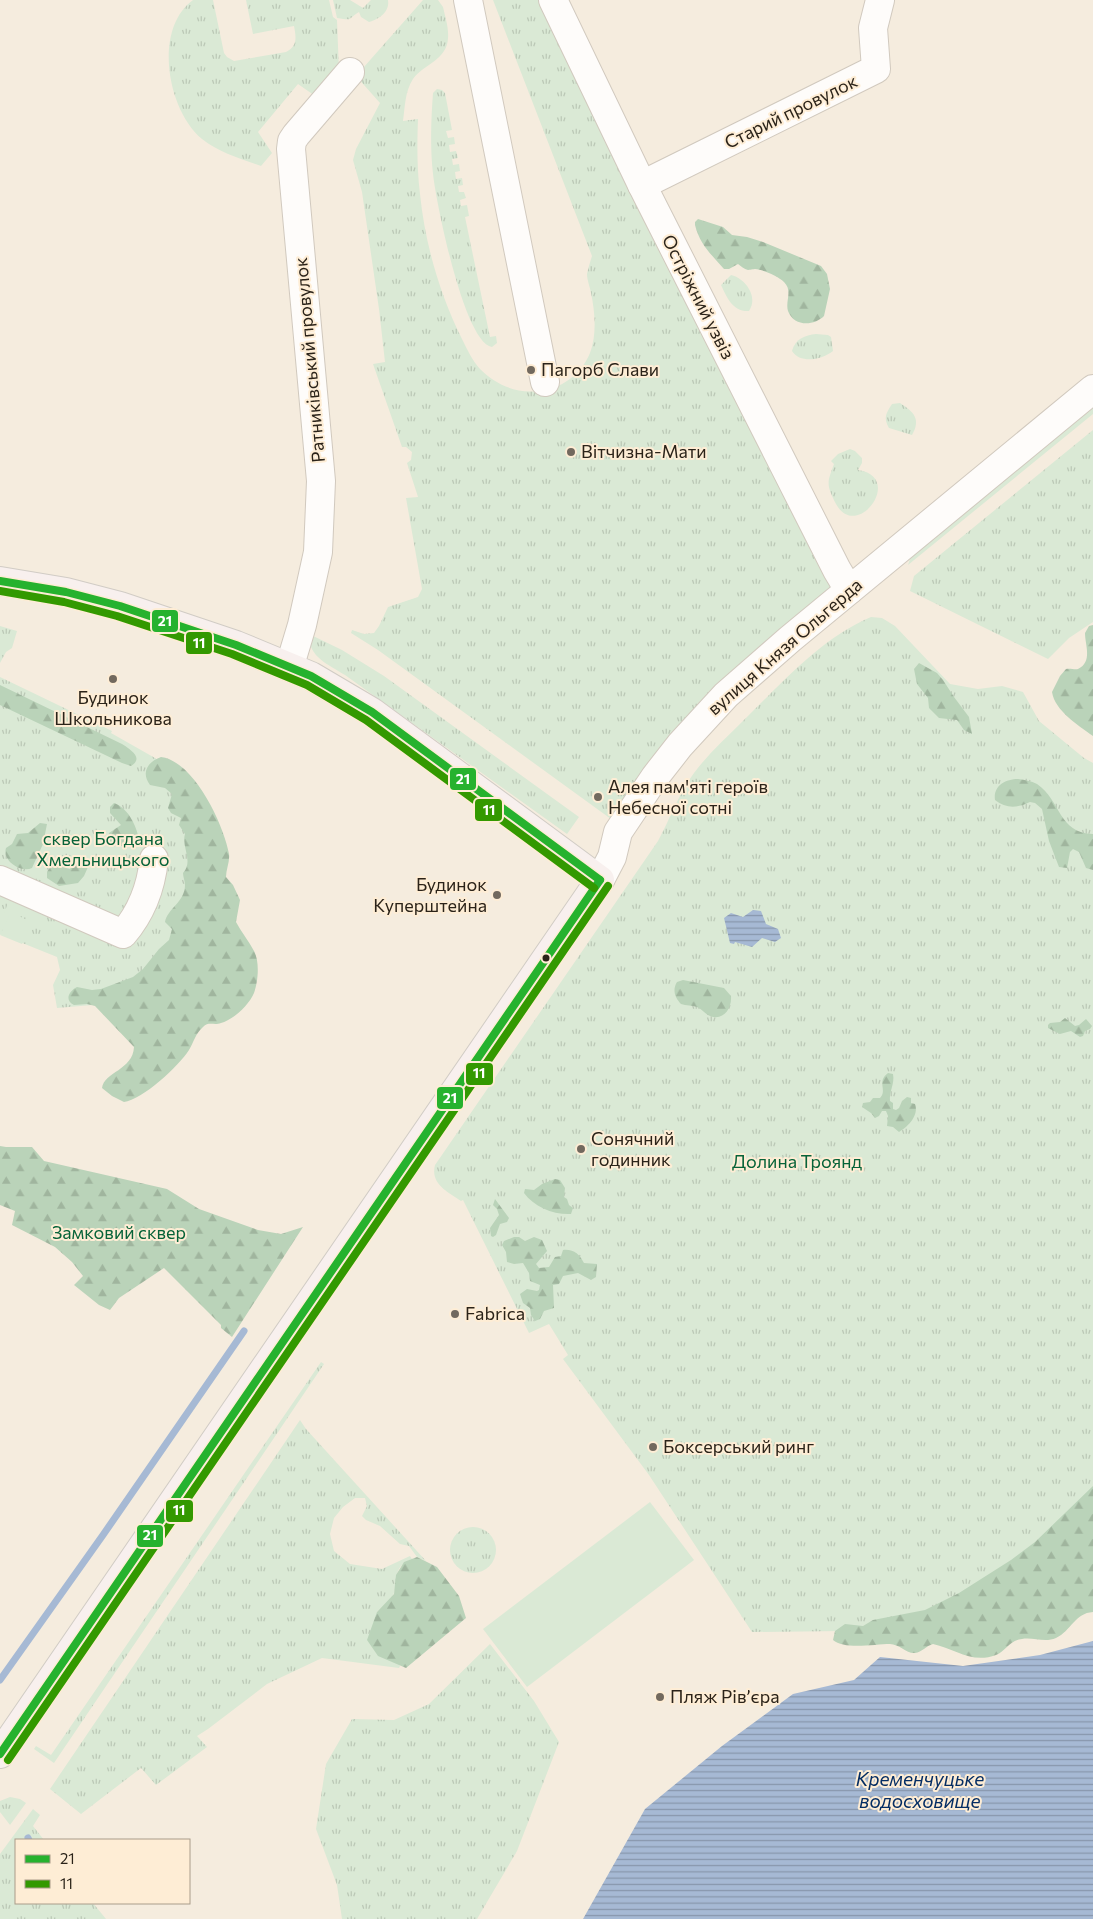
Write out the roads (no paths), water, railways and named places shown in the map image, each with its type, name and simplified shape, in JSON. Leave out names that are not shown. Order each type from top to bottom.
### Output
[{"type":"main road","points":[[0,581],[75,594],[120,606],[290,665],[325,683],[372,712],[600,880]]},
{"type":"main road","name":"вулиця Князя Ольгерда","points":[[0,1754],[600,880]]},
{"type":"street","points":[[468,0],[545,382]]},
{"type":"street","name":"Остріжний узвіз","points":[[553,0],[642,185],[832,561],[849,590]]},
{"type":"street","name":"Старий провулок","points":[[642,185],[876,69],[873,28],[880,0]]},
{"type":"street","name":"Ратниківський провулок","points":[[290,665],[302,625],[318,552],[320,481],[292,141],[350,72]]},
{"type":"street","name":"вулиця Князя Ольгерда","points":[[600,880],[612,857],[618,832],[655,777],[704,718],[740,683],[849,590],[1093,389]]},
{"type":"street","points":[[0,880],[123,934],[134,920],[143,903],[152,876],[154,859]]},
{"type":"water","points":[[753,910],[761,911],[766,924],[778,929],[781,938],[775,942],[762,938],[752,947],[735,942],[734,944],[730,943],[724,918],[731,913],[743,917]]},
{"type":"water","name":"Кременчуцьке водосховище","points":[[1093,1641],[1093,1919],[583,1919],[645,1809],[722,1746],[793,1694],[854,1680],[880,1657],[963,1666],[1040,1655]]},
{"type":"waterway","points":[[0,1680],[244,1331]]},
{"type":"place","name":"Пагорб Слави","points":[[531,370]]},
{"type":"place","name":"Вітчизна-Мати","points":[[571,452]]},
{"type":"place","name":"Будинок Школьникова","points":[[113,679]]},
{"type":"place","name":"Алея пам'яті героїв Небесної сотні","points":[[598,797]]},
{"type":"place","name":"Будинок Куперштейна","points":[[497,895]]},
{"type":"place","name":"Сонячний годинник","points":[[581,1149]]},
{"type":"place","name":"Fabrica","points":[[455,1314]]},
{"type":"place","name":"Боксерський ринг","points":[[653,1447]]},
{"type":"place","name":"Пляж Рівʼєра","points":[[660,1697]]},
{"type":"park label","name":"сквер Богдана Хмельницького","points":[[103,850]]},
{"type":"park label","name":"Долина Троянд","points":[[797,1162]]},
{"type":"park label","name":"Замковий сквер","points":[[119,1233]]}]
